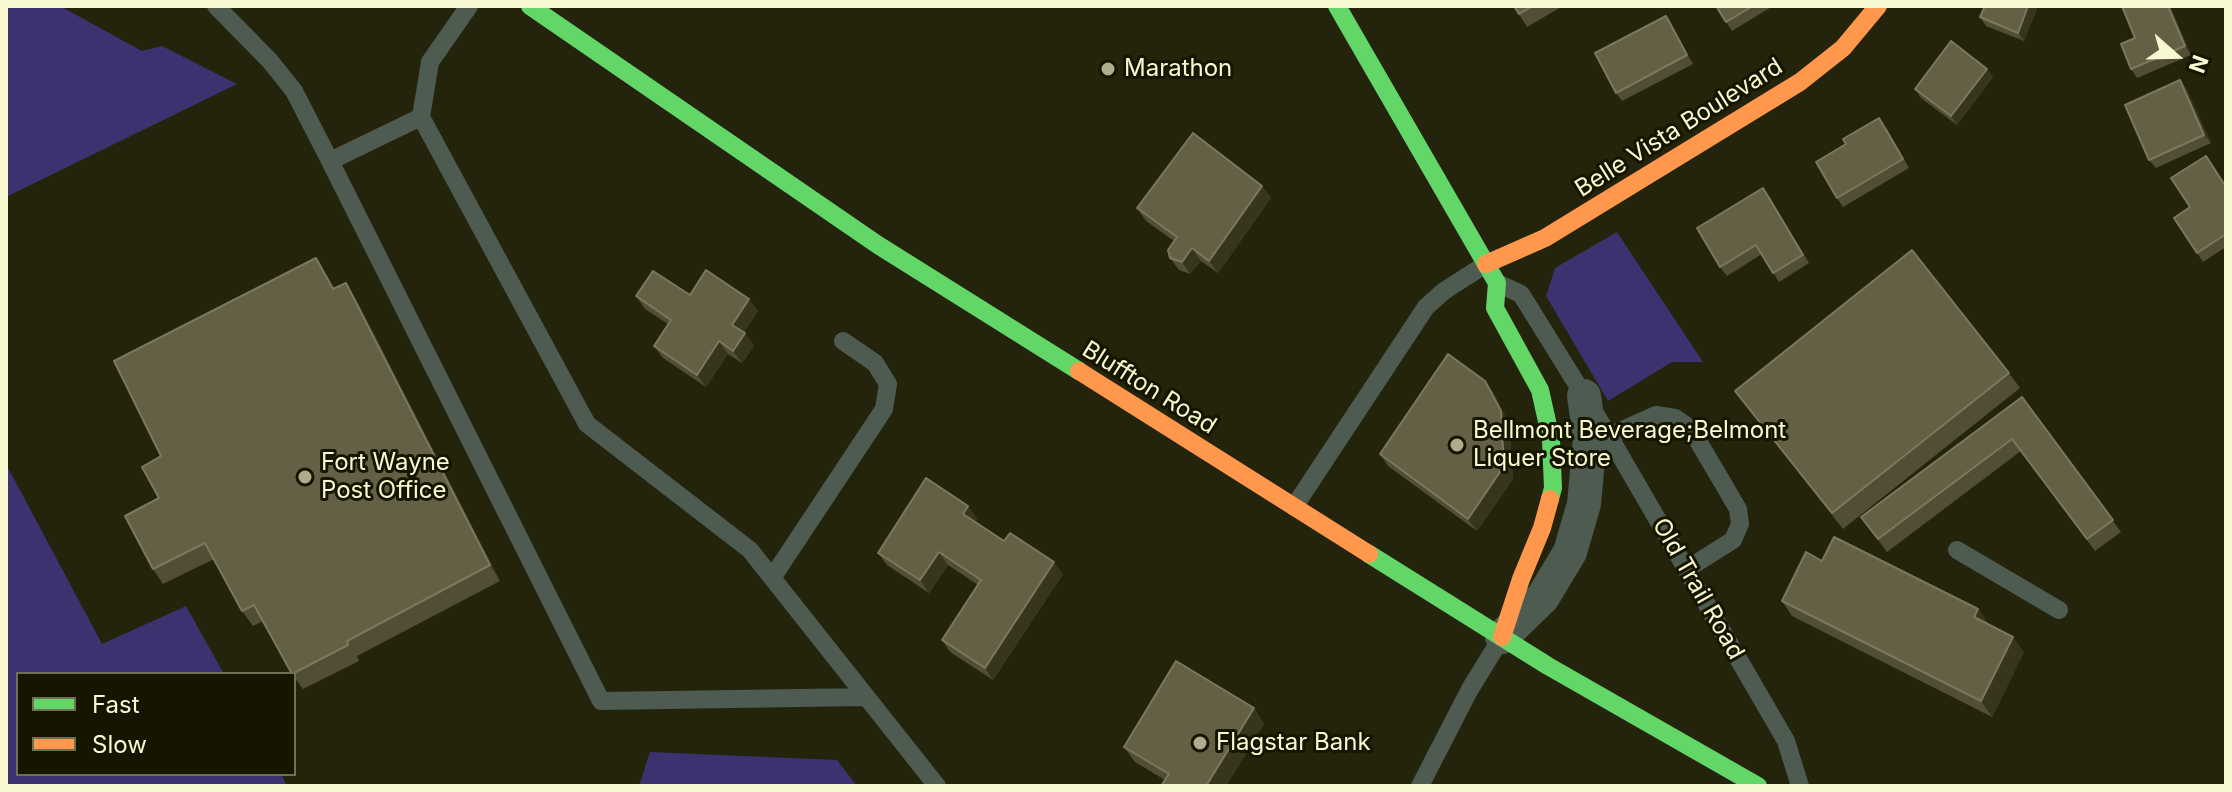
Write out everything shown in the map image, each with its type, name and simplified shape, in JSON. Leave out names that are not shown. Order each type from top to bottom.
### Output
[{"type":"main road","name":"Bluffton Road","points":[[530,6],[878,245],[1502,637],[1758,786]]},
{"type":"main road","name":"Old Trail Road","points":[[1337,6],[1497,283],[1495,308],[1540,390],[1551,439],[1553,488],[1542,528],[1502,637]]},
{"type":"main road","name":"Belle Vista Boulevard","points":[[1486,264],[1545,238],[1800,82],[1843,48],[1878,6]]},
{"type":"street","name":"Old Trail Road","points":[[1502,637],[1543,597],[1570,552],[1584,504],[1590,438],[1584,396]]},
{"type":"lane","points":[[216,6],[270,61],[294,91],[601,701],[865,697]]},
{"type":"lane","points":[[469,6],[430,62],[421,117],[587,424],[750,550],[937,786]]},
{"type":"lane","points":[[330,161],[421,117]]},
{"type":"lane","points":[[1294,507],[1426,307],[1444,291],[1486,264]]},
{"type":"lane","name":"Old Trail Road","points":[[1497,283],[1521,294],[1609,436],[1786,741],[1800,786]]},
{"type":"lane","points":[[772,578],[884,409],[888,384],[875,363],[843,341]]},
{"type":"lane","points":[[1609,436],[1656,415],[1675,418],[1691,429],[1738,509],[1740,524],[1733,540],[1687,569]]},
{"type":"lane","points":[[1957,550],[2059,610]]},
{"type":"lane","points":[[1420,786],[1470,689],[1502,637]]},
{"type":"shaded area","points":[[6,6],[60,6],[142,51],[162,46],[237,84],[6,197]]},
{"type":"shaded area","points":[[1617,232],[1703,362],[1672,362],[1608,401],[1546,296],[1555,268]]},
{"type":"shaded area","points":[[6,464],[102,644],[186,606],[223,672],[16,672],[16,776],[282,776],[287,786],[6,786]]},
{"type":"shaded area","points":[[650,752],[837,760],[857,786],[639,786]]},
{"type":"building","points":[[1514,6],[1533,6],[1519,14]]},
{"type":"building","points":[[1716,6],[1753,6],[1726,22]]},
{"type":"building","points":[[1985,6],[2028,6],[2018,33],[1980,17]]},
{"type":"building","points":[[2122,6],[2168,6],[2185,46],[2131,69],[2121,44],[2135,38]]},
{"type":"building","points":[[1666,16],[1687,55],[1616,93],[1595,53]]},
{"type":"building","points":[[1951,41],[1987,69],[1951,116],[1915,89]]},
{"type":"building","points":[[2180,80],[2204,135],[2149,160],[2125,105]]},
{"type":"building","points":[[1879,118],[1903,159],[1837,198],[1816,162],[1846,144],[1843,139]]},
{"type":"building","points":[[1193,133],[1262,186],[1209,261],[1192,248],[1182,262],[1170,258],[1168,250],[1177,237],[1137,208]]},
{"type":"building","points":[[2206,156],[2226,187],[2226,234],[2197,253],[2174,218],[2190,207],[2171,178]]},
{"type":"building","points":[[1763,188],[1803,255],[1773,273],[1756,245],[1720,267],[1697,228]]},
{"type":"building","points":[[1912,250],[2009,373],[1832,513],[1735,391]]},
{"type":"building","name":"Fort Wayne Post Office","points":[[316,258],[333,289],[346,283],[490,565],[347,641],[348,645],[291,672],[254,605],[242,611],[205,543],[153,569],[125,516],[159,498],[142,467],[161,456],[114,361]]},
{"type":"building","points":[[706,270],[749,299],[732,325],[745,333],[733,351],[719,341],[697,375],[654,346],[671,320],[636,296],[653,271],[690,295]]},
{"type":"building","name":"Bellmont Beverage;Belmont Liquer Store","points":[[1448,354],[1485,381],[1501,411],[1504,466],[1468,519],[1380,454]]},
{"type":"building","points":[[2022,397],[2113,520],[2087,539],[2012,439],[1878,539],[1861,517]]},
{"type":"building","points":[[926,478],[968,506],[963,514],[1004,541],[1010,533],[1054,562],[985,668],[942,640],[981,580],[939,552],[920,580],[878,553]]},
{"type":"building","points":[[1834,537],[1978,609],[1974,617],[2013,637],[1981,701],[1782,601],[1806,552],[1822,561]]},
{"type":"building","name":"Flagstar Bank","points":[[1176,661],[1254,708],[1206,786],[1161,786],[1169,774],[1124,747]]},
{"type":"traffic: fast","points":[[530,6],[878,245],[1079,371]]},
{"type":"traffic: fast","points":[[1337,6],[1497,283],[1495,308],[1540,390],[1551,439],[1553,488],[1550,499]]},
{"type":"traffic: fast","points":[[1369,554],[1548,666],[1758,786]]},
{"type":"traffic: slow","points":[[1486,264],[1545,238],[1800,82],[1843,48],[1878,6]]},
{"type":"traffic: slow","points":[[1079,371],[1369,554]]},
{"type":"traffic: slow","points":[[1502,637],[1550,499]]},
{"type":"place","name":"Marathon","points":[[1108,69]]},
{"type":"place","name":"Bellmont Beverage;Belmont Liquer Store","points":[[1457,445]]},
{"type":"place","name":"Fort Wayne Post Office","points":[[305,477]]},
{"type":"place","name":"Flagstar Bank","points":[[1200,743]]}]
